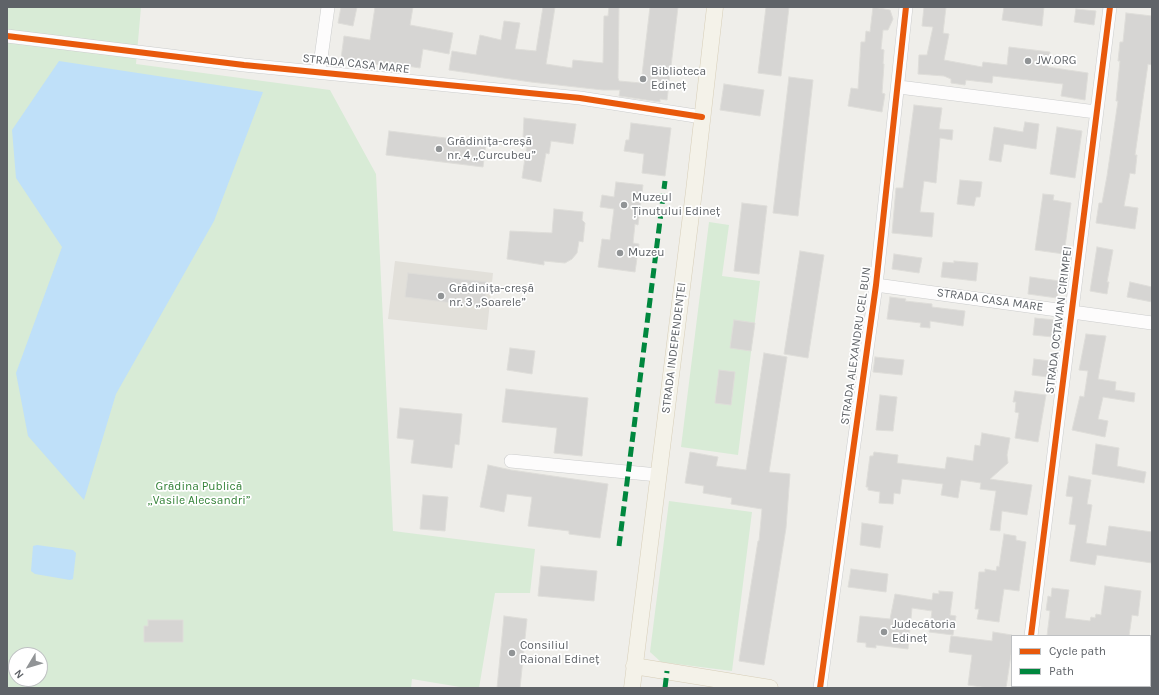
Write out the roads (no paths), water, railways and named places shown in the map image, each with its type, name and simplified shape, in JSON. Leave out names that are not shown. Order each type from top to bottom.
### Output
[{"type":"main road","name":"STRADA INDEPENDENȚEI","points":[[632,688],[715,7]]},
{"type":"main road","points":[[634,666],[770,688]]},
{"type":"street","points":[[319,72],[328,7]]},
{"type":"street","name":"STRADA ALEXANDRU CEL BUN","points":[[820,688],[876,285],[899,87],[906,7]]},
{"type":"street","name":"STRADA OCTAVIAN CIRIMPEI","points":[[1031,635],[1110,7]]},
{"type":"street","name":"STRADA CASA MARE","points":[[7,36],[244,65],[580,98],[702,117]]},
{"type":"street","points":[[899,87],[1096,112]]},
{"type":"street","name":"STRADA CASA MARE","points":[[876,285],[1152,323]]},
{"type":"street","points":[[511,461],[658,475]]},
{"type":"water","points":[[59,61],[263,92],[214,221],[116,394],[84,500],[28,436],[16,373],[62,247],[16,178],[12,130]]},
{"type":"water","points":[[37,545],[73,550],[76,553],[73,579],[70,580],[35,574],[31,571],[33,546]]},
{"type":"place","name":"JW.ORG","points":[[1028,61]]},
{"type":"place","name":"Biblioteca Edineț","points":[[643,79]]},
{"type":"place","name":"Grădinița-creșă nr. 4 „Curcubeu”","points":[[439,149]]},
{"type":"place","name":"Muzeul Ținutului Edineț","points":[[624,205]]},
{"type":"place","name":"Muzeu","points":[[620,253]]},
{"type":"place","name":"Grădinița-creșă nr. 3 „Soarele”","points":[[441,296]]},
{"type":"place","name":"Judecătoria Edineț","points":[[884,632]]},
{"type":"place","name":"Consiliul Raional Edineț","points":[[512,653]]},
{"type":"park label","name":"Grădina Publică „Vasile Alecsandri”","points":[[199,494]]}]
